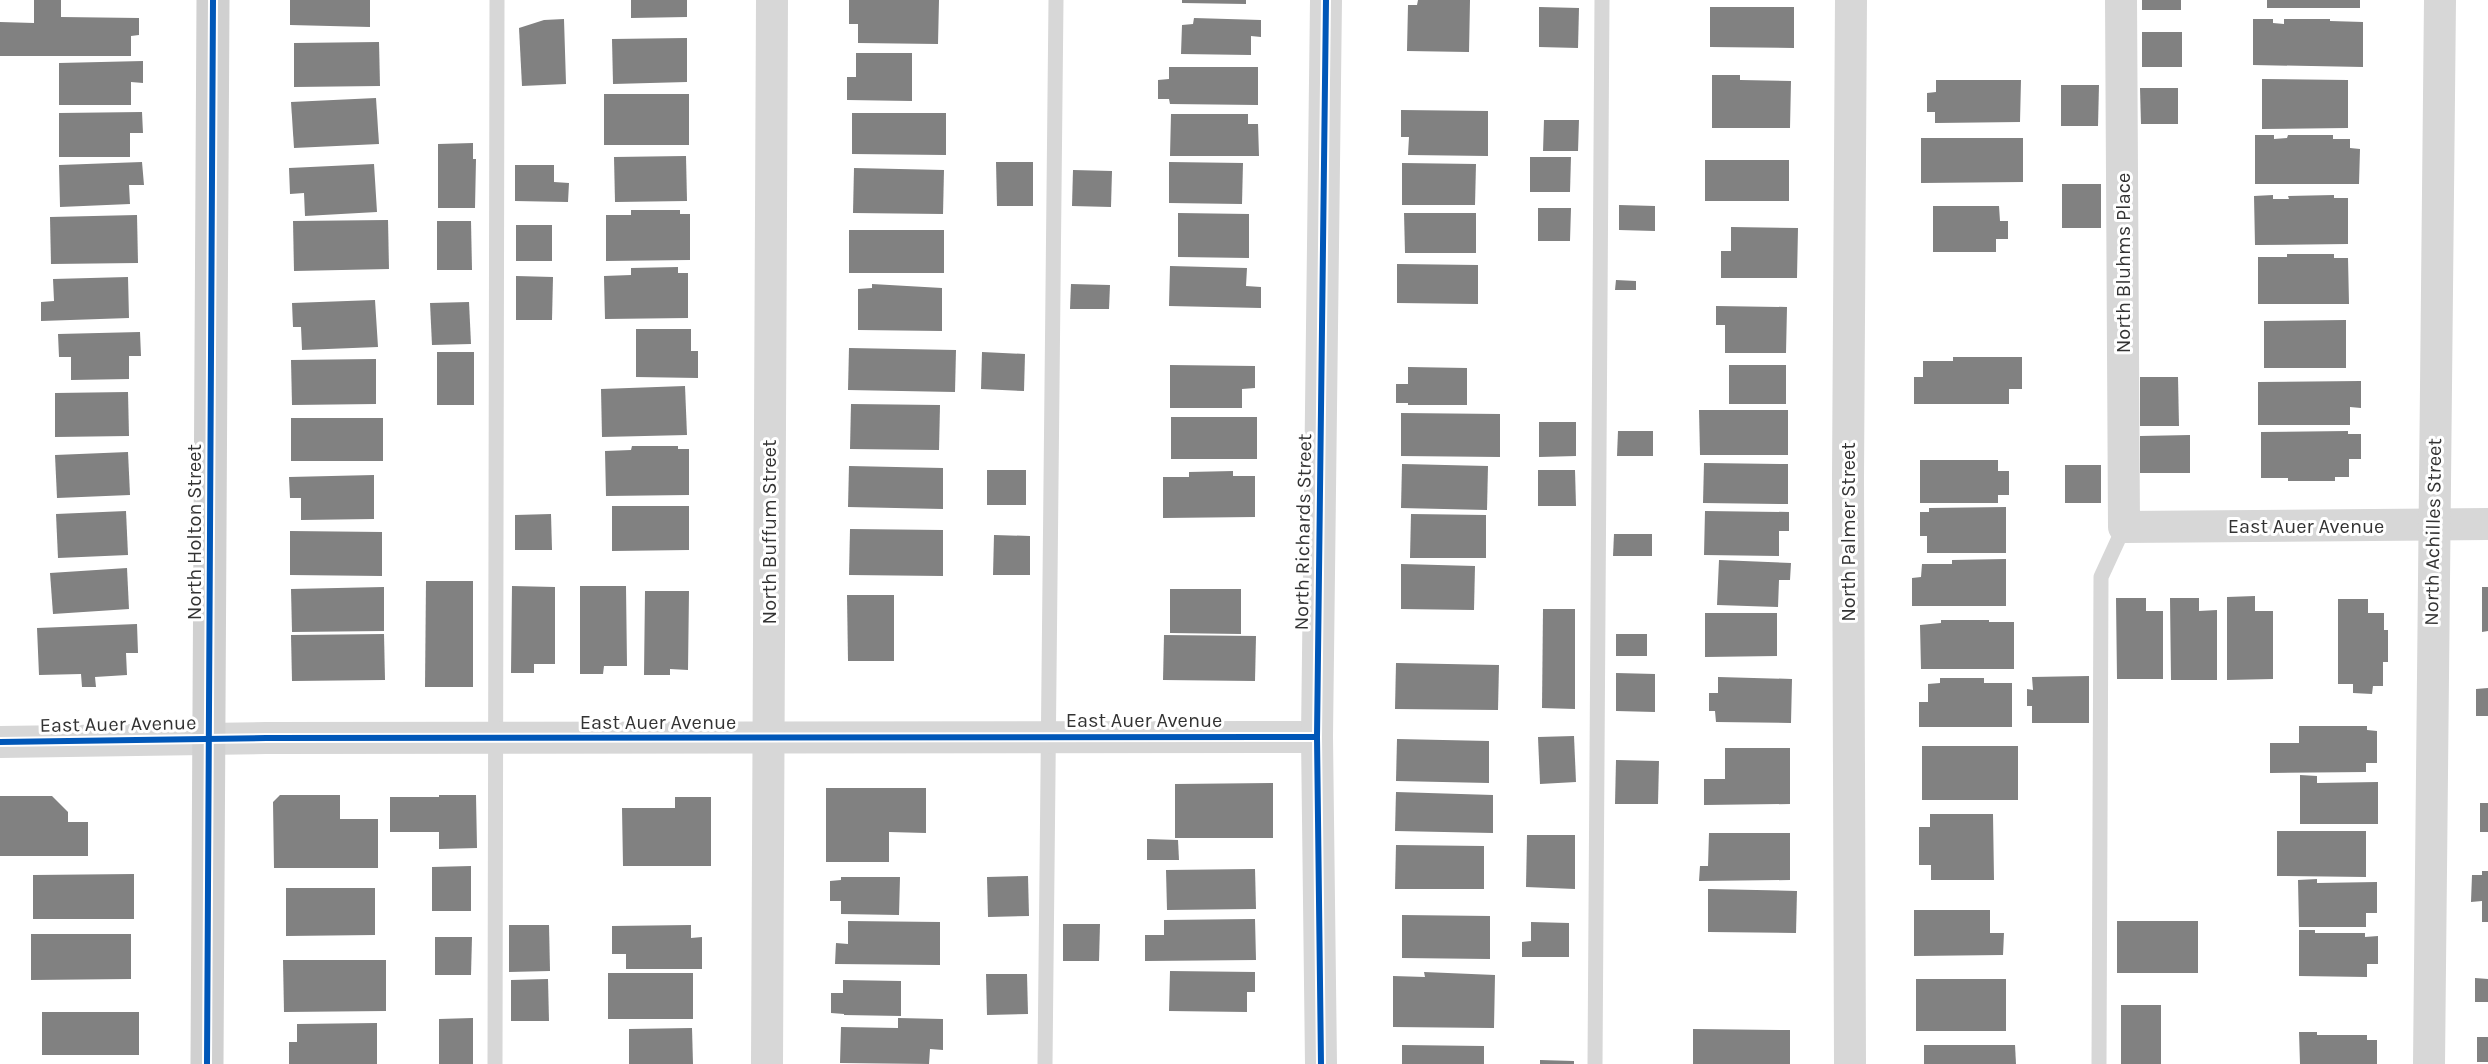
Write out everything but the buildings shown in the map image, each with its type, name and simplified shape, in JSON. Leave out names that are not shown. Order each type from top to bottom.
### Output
[{"type":"main road","name":"North Holton Street","points":[[207,1064],[213,0]]},
{"type":"street","name":"North Buffum Street","points":[[767,1064],[772,0]]},
{"type":"street","name":"North Richards Street","points":[[1321,1064],[1317,737],[1326,0]]},
{"type":"street","name":"North Palmer Street","points":[[1850,1064],[1848,478],[1851,0]]},
{"type":"street","name":"North Bluhms Place","points":[[2121,0],[2124,527]]},
{"type":"street","name":"North Achilles Street","points":[[2428,1064],[2440,0]]},
{"type":"street","name":"East Auer Avenue","points":[[2124,527],[2488,524]]},
{"type":"street","name":"East Auer Avenue","points":[[0,742],[209,739],[1317,737]]},
{"type":"lane","points":[[495,1064],[497,0]]},
{"type":"lane","points":[[1045,1064],[1056,0]]},
{"type":"lane","points":[[1595,1064],[1602,0]]},
{"type":"lane","points":[[2099,1064],[2101,577],[2124,527]]},
{"type":"cycle path","points":[[207,1064],[213,0]]},
{"type":"cycle path","points":[[1321,1064],[1317,737],[1326,0]]},
{"type":"cycle path","points":[[0,742],[266,738],[1317,737]]}]
